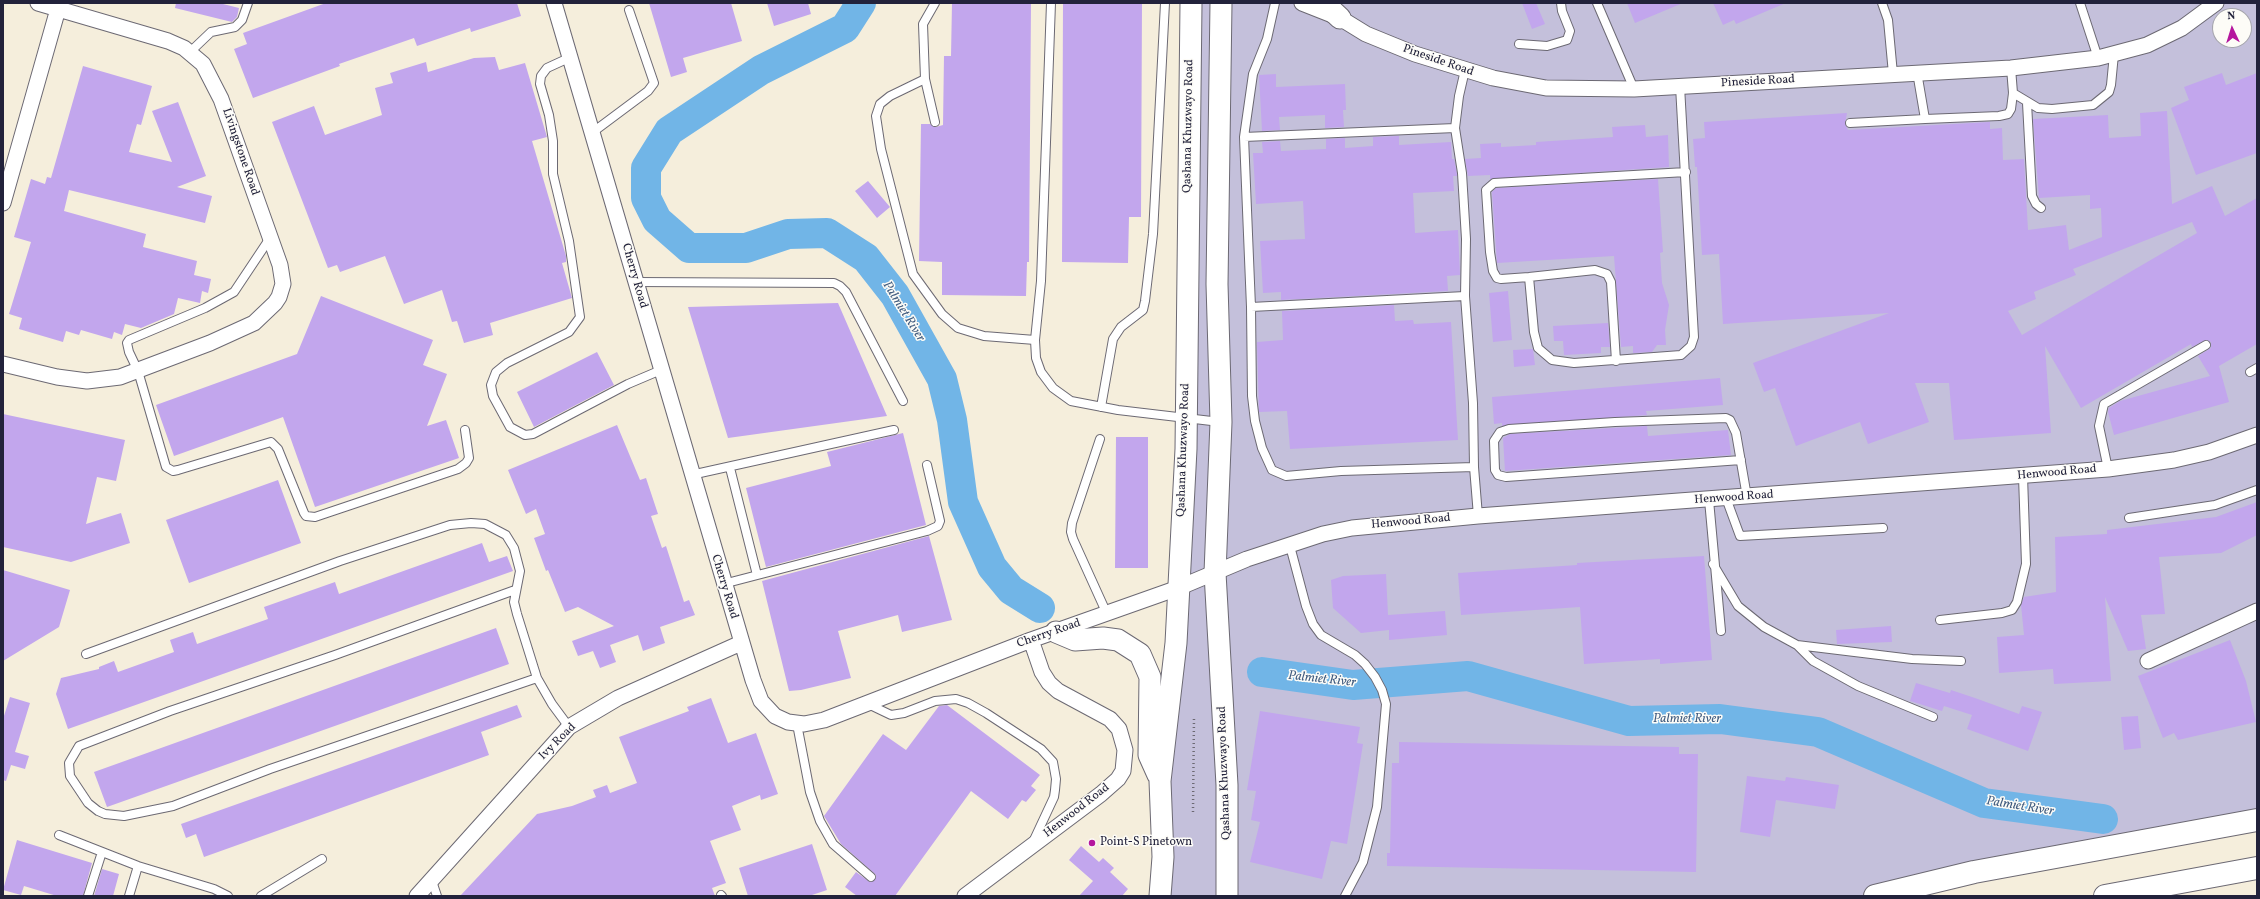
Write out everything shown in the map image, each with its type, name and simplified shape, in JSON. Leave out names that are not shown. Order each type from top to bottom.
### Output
[{"type":"highway","points":[[1875,896],[1968,874],[2257,820]]},
{"type":"highway","points":[[2105,896],[2257,868]]},
{"type":"main road","name":"Qashana Khuzwayo Road","points":[[1160,896],[1162,857],[1160,781],[1176,643],[1186,418],[1191,3]]},
{"type":"main road","name":"Qashana Khuzwayo Road","points":[[1221,3],[1217,284],[1221,422],[1214,573],[1227,785],[1227,896]]},
{"type":"main road","points":[[1324,3],[1340,18]]},
{"type":"main road","points":[[1056,632],[1075,640],[1103,638],[1118,640],[1140,654],[1150,677],[1149,754],[1160,781]]},
{"type":"street","name":"Livingstone Road","points":[[3,364],[57,377],[87,381],[120,377],[138,372],[254,323],[268,311],[279,296],[283,284],[280,265],[221,99],[203,64],[190,52],[168,41],[59,6],[38,3]]},
{"type":"street","name":"Cherry Road","points":[[554,3],[593,132],[635,282],[741,643],[761,701],[775,716],[797,724],[824,720],[1031,640],[1107,614],[1214,573]]},
{"type":"street","name":"Pineside Road","points":[[1302,3],[1340,18],[1366,34],[1415,54],[1493,78],[1546,88],[1634,89],[1917,72],[2011,68],[2098,58],[2147,45],[2182,28],[2216,3]]},
{"type":"street","points":[[3,202],[59,6]]},
{"type":"street","name":"Henwood Road","points":[[1214,573],[1247,559],[1323,534],[1352,528],[1478,516],[1709,500],[2108,469],[2174,460],[2209,452],[2257,435]]},
{"type":"street","points":[[2148,661],[2257,611]]},
{"type":"street","name":"Henwood Road","points":[[965,896],[1118,779],[1123,771],[1126,759],[1124,740],[1119,729],[1110,719],[1058,691],[1049,683],[1042,672],[1031,640]]},
{"type":"street","name":"Ivy Road","points":[[417,896],[570,727],[618,698],[741,643]]},
{"type":"lane","points":[[190,52],[211,32],[235,27],[242,20],[248,3]]},
{"type":"lane","points":[[935,3],[923,24],[925,79],[935,122]]},
{"type":"lane","points":[[1051,3],[1041,281],[1035,340],[1036,358],[1041,372],[1054,388],[1071,401],[1100,407],[1221,422]]},
{"type":"lane","points":[[1100,407],[1113,339],[1121,327],[1143,310],[1145,301],[1153,234],[1165,3]]},
{"type":"lane","points":[[1275,3],[1267,39],[1253,74],[1244,137],[1252,307],[1251,374],[1255,420],[1262,448],[1275,472],[1286,476],[1341,471],[1474,467]]},
{"type":"lane","points":[[1519,44],[1547,46],[1567,40],[1570,31],[1562,11],[1561,3]]},
{"type":"lane","points":[[1597,3],[1634,89]]},
{"type":"lane","points":[[1882,3],[1888,20],[1893,74]]},
{"type":"lane","points":[[2080,3],[2098,58]]},
{"type":"lane","points":[[593,132],[648,91],[654,83],[629,10]]},
{"type":"lane","points":[[2013,93],[2027,103],[2038,108],[2052,109],[2093,105],[2099,101],[2111,85],[2114,54]]},
{"type":"lane","points":[[571,57],[547,68],[541,76],[540,84],[553,141],[553,174],[569,241],[580,318],[568,332],[507,362],[496,372],[491,385],[493,396],[510,427],[525,435],[533,434],[628,384],[661,370]]},
{"type":"lane","points":[[1850,123],[2006,115],[2011,109],[2013,93],[2011,68]]},
{"type":"lane","points":[[1465,70],[1459,96],[1455,128],[1462,173],[1466,240],[1465,296],[1474,419],[1474,467],[1478,516]]},
{"type":"lane","points":[[1917,72],[1925,119]]},
{"type":"lane","points":[[925,79],[890,96],[880,104],[876,116],[881,149],[914,274],[942,314],[958,328],[984,336],[1035,340]]},
{"type":"lane","points":[[1529,277],[1534,332],[1538,348],[1552,360],[1565,363],[1616,361],[1681,355],[1692,346],[1694,341],[1686,172],[1680,86]]},
{"type":"lane","points":[[2027,103],[2032,196],[2036,204],[2041,208]]},
{"type":"lane","points":[[1244,137],[1455,128]]},
{"type":"lane","points":[[1616,361],[1611,282],[1607,274],[1595,270],[1501,279],[1495,274],[1485,194],[1490,185],[1494,183],[1686,172]]},
{"type":"lane","points":[[270,238],[234,292],[205,308],[129,340],[127,343],[129,352],[138,372],[163,459],[168,469],[178,470],[271,442],[278,449],[304,513],[309,517],[316,517],[458,469],[469,458],[465,430]]},
{"type":"lane","points":[[635,282],[834,283],[846,292],[903,401]]},
{"type":"lane","points":[[1252,307],[1465,296]]},
{"type":"lane","points":[[2108,469],[2099,426],[2104,404],[2206,346]]},
{"type":"lane","points":[[1741,460],[1506,478],[1498,475],[1495,470],[1494,441],[1500,432],[1509,429],[1615,422],[1726,418],[1730,420],[1736,433],[1741,460],[1747,497]]},
{"type":"lane","points":[[691,475],[730,468],[894,430]]},
{"type":"lane","points":[[1100,439],[1072,523],[1071,532],[1107,614]]},
{"type":"lane","points":[[724,584],[757,574],[927,531],[938,526],[940,521],[927,465]]},
{"type":"lane","points":[[730,468],[757,574]]},
{"type":"lane","points":[[1940,620],[2002,613],[2012,610],[2018,602],[2026,564],[2023,476]]},
{"type":"lane","points":[[2129,518],[2215,505],[2257,490]]},
{"type":"lane","points":[[1726,498],[1740,536],[1883,528]]},
{"type":"lane","points":[[1709,500],[1721,631]]},
{"type":"lane","points":[[86,654],[340,561],[450,525],[471,523],[485,524],[506,535],[514,548],[520,569],[515,590],[515,608],[537,678],[552,704],[570,727]]},
{"type":"lane","points":[[1290,546],[1306,606],[1313,624],[1321,635],[1355,655],[1376,677],[1386,704],[1377,808],[1363,862],[1346,896]]},
{"type":"lane","points":[[1714,564],[1738,606],[1764,627],[1797,646],[1813,661],[1858,686],[1933,716]]},
{"type":"lane","points":[[515,590],[336,655],[170,711],[78,746],[69,763],[70,776],[88,803],[98,811],[105,814],[124,816],[173,806],[270,769],[537,678]]},
{"type":"lane","points":[[1797,646],[1912,659],[1962,661]]},
{"type":"lane","points":[[867,703],[891,715],[904,713],[935,701],[956,699],[968,703],[986,713],[1041,749],[1053,762],[1056,779],[1054,797],[1031,847]]},
{"type":"lane","points":[[797,724],[810,792],[823,827],[833,844],[871,876]]},
{"type":"lane","points":[[59,835],[138,866],[214,888],[228,896]]},
{"type":"lane","points":[[88,896],[102,852]]},
{"type":"lane","points":[[261,896],[322,860]]},
{"type":"lane","points":[[129,896],[138,866]]},
{"type":"lane","points":[[432,881],[437,896]]},
{"type":"path","points":[[1193,812],[1194,716]]},
{"type":"shaded area","points":[[1192,3],[2257,3],[2257,818],[1870,896],[1161,896]]},
{"type":"building","points":[[176,3],[219,3],[239,8],[237,17],[232,22],[175,8]]},
{"type":"building","points":[[326,3],[517,3],[521,16],[471,32],[470,28],[417,46],[414,38],[339,64],[340,66],[253,98],[234,49],[247,44],[243,33]]},
{"type":"building","points":[[649,3],[731,3],[742,41],[683,58],[687,72],[671,77]]},
{"type":"building","points":[[767,3],[808,3],[811,14],[774,26]]},
{"type":"building","points":[[952,3],[1031,3],[1029,262],[1027,262],[1026,296],[942,295],[942,262],[919,261],[921,124],[930,124],[936,127],[943,125],[944,56],[951,56]]},
{"type":"building","points":[[1063,3],[1142,3],[1141,217],[1129,217],[1128,263],[1062,262]]},
{"type":"building","points":[[1522,3],[1536,3],[1545,24],[1532,29]]},
{"type":"building","points":[[1627,3],[1683,3],[1635,23]]},
{"type":"building","points":[[1713,3],[1786,3],[1736,24],[1734,20],[1723,25]]},
{"type":"building","points":[[495,57],[499,70],[525,63],[547,137],[532,141],[566,256],[566,262],[562,263],[572,298],[490,323],[493,335],[464,343],[457,321],[452,322],[442,290],[404,304],[385,256],[340,272],[337,265],[328,268],[272,122],[314,106],[325,135],[382,115],[375,88],[393,83],[390,73],[426,62],[428,72],[474,58]]},
{"type":"building","points":[[83,66],[152,86],[141,125],[137,124],[129,152],[172,162],[152,111],[178,102],[206,176],[177,187],[212,196],[205,223],[69,190],[64,211],[146,234],[143,247],[197,261],[194,275],[211,279],[208,293],[202,291],[200,303],[178,298],[174,314],[141,328],[125,324],[122,335],[114,332],[112,339],[81,330],[79,335],[66,331],[63,342],[19,329],[22,318],[9,314],[31,242],[14,237],[31,179],[45,184],[47,177],[51,178]]},
{"type":"building","points":[[2222,73],[2226,85],[2257,73],[2257,153],[2196,175],[2171,108],[2189,100],[2184,87]]},
{"type":"building","points":[[1276,74],[1276,87],[1345,84],[1346,110],[1343,110],[1344,127],[1325,128],[1325,115],[1279,117],[1280,130],[1262,131],[1259,75]]},
{"type":"building","points":[[2167,111],[2172,204],[2212,186],[2225,216],[2257,198],[2257,344],[2219,366],[2229,402],[2114,435],[2108,412],[2109,408],[2120,401],[2210,376],[2198,356],[2211,348],[2211,342],[2206,340],[2192,347],[2191,344],[2081,408],[2045,346],[2051,433],[1954,440],[1949,383],[1915,383],[1929,422],[1868,444],[1860,422],[1796,446],[1775,388],[1764,392],[1753,363],[1889,313],[1723,324],[1719,254],[1702,255],[1697,167],[1695,167],[1693,139],[1705,138],[1704,122],[1847,113],[1845,124],[1848,130],[1990,122],[1990,129],[2002,128],[2003,160],[2024,159],[2028,230],[2066,225],[2069,250],[2102,237],[2101,208],[2090,209],[2090,195],[2039,198],[2033,119],[2108,115],[2109,138],[2141,136],[2140,113]],"holes":[[[2192,222],[2197,233],[2022,335],[2008,311],[2036,299],[2034,292],[2076,275],[2073,269]]]},
{"type":"building","points":[[1645,125],[1646,137],[1668,135],[1669,167],[1490,179],[1490,175],[1468,176],[1465,159],[1481,158],[1480,144],[1501,143],[1501,147],[1536,145],[1536,142],[1613,137],[1612,127]]},
{"type":"building","points":[[1399,136],[1399,145],[1451,142],[1452,159],[1454,159],[1457,174],[1457,176],[1453,176],[1454,191],[1413,193],[1415,233],[1458,230],[1460,275],[1447,276],[1448,291],[1281,300],[1281,292],[1263,293],[1260,241],[1305,239],[1303,201],[1256,204],[1253,153],[1263,153],[1262,142],[1280,141],[1281,151],[1326,149],[1326,139],[1345,138],[1345,148],[1373,146],[1373,137]]},
{"type":"building","points":[[1658,179],[1663,252],[1660,253],[1662,283],[1669,305],[1665,330],[1666,345],[1657,345],[1652,352],[1633,353],[1633,346],[1621,347],[1614,256],[1497,263],[1492,192],[1496,188]]},
{"type":"building","points":[[868,181],[890,207],[877,218],[855,191]]},
{"type":"building","points":[[1508,291],[1512,340],[1493,342],[1489,293]]},
{"type":"building","points":[[321,296],[433,340],[423,365],[447,374],[427,426],[446,420],[459,458],[315,507],[283,417],[174,456],[156,405],[297,354]]},
{"type":"building","points":[[838,303],[887,416],[728,438],[688,307]]},
{"type":"building","points":[[1394,305],[1395,321],[1413,320],[1414,324],[1451,322],[1458,440],[1290,449],[1287,411],[1259,412],[1257,342],[1283,340],[1282,311]]},
{"type":"building","points":[[1608,323],[1610,347],[1601,347],[1601,353],[1564,355],[1563,341],[1554,341],[1553,326]]},
{"type":"building","points":[[1533,349],[1535,365],[1514,367],[1513,350]]},
{"type":"building","points":[[597,352],[614,385],[534,427],[517,392]]},
{"type":"building","points":[[1720,378],[1723,405],[1646,411],[1647,415],[1502,426],[1502,423],[1494,424],[1492,397]]},
{"type":"building","points":[[3,414],[125,440],[116,481],[97,477],[86,524],[121,513],[130,543],[71,562],[3,547]]},
{"type":"building","points":[[617,425],[640,480],[646,478],[658,514],[651,516],[662,548],[666,546],[684,602],[689,600],[695,615],[660,627],[665,643],[643,651],[638,635],[610,645],[616,662],[600,668],[593,651],[578,656],[572,641],[614,626],[578,607],[565,612],[548,570],[546,571],[534,538],[545,534],[536,509],[526,514],[508,470]]},
{"type":"building","points":[[1647,426],[1648,436],[1728,430],[1731,455],[1505,471],[1503,438],[1510,434]]},
{"type":"building","points":[[903,433],[926,525],[766,567],[746,488],[831,466],[827,452]]},
{"type":"building","points":[[1116,437],[1148,437],[1148,568],[1115,568]]},
{"type":"building","points":[[278,480],[301,543],[189,583],[166,520]]},
{"type":"building","points":[[2257,502],[2257,535],[2221,553],[2159,557],[2165,614],[2141,615],[2146,649],[2128,651],[2105,597],[2111,681],[2054,684],[2053,669],[1999,673],[1997,637],[2024,635],[2021,605],[2024,597],[2056,592],[2055,537],[2107,534],[2107,530],[2216,517]]},
{"type":"building","points":[[929,536],[952,620],[902,632],[898,615],[838,631],[851,678],[801,690],[789,691],[762,581]]},
{"type":"building","points":[[482,543],[489,562],[507,556],[513,571],[68,729],[56,694],[61,678],[99,669],[99,667],[114,661],[118,672],[174,652],[170,640],[193,632],[197,644],[268,619],[264,607],[335,582],[339,594]]},
{"type":"building","points":[[1704,556],[1712,660],[1660,664],[1660,659],[1584,664],[1580,607],[1461,615],[1458,573],[1577,565],[1577,563]]},
{"type":"building","points":[[3,570],[70,590],[59,627],[3,661]]},
{"type":"building","points":[[1386,574],[1388,615],[1445,611],[1447,635],[1389,640],[1389,630],[1361,633],[1333,608],[1331,580],[1343,576]]},
{"type":"building","points":[[1891,626],[1892,642],[1837,644],[1836,630]]},
{"type":"building","points":[[496,628],[509,664],[107,807],[94,772]]},
{"type":"building","points":[[2230,640],[2246,681],[2256,722],[2178,740],[2174,733],[2163,738],[2138,676]]},
{"type":"building","points":[[1916,683],[1950,693],[1951,690],[2019,714],[2022,706],[2042,712],[2028,751],[1967,729],[1972,715],[1944,706],[1942,711],[1910,701]]},
{"type":"building","points":[[10,697],[30,703],[15,752],[29,756],[25,769],[11,765],[6,781],[3,780],[3,719]]},
{"type":"building","points":[[711,698],[728,743],[756,733],[778,794],[761,800],[760,795],[732,806],[741,830],[710,841],[726,883],[712,888],[715,896],[460,896],[537,814],[572,806],[596,797],[593,790],[607,785],[610,793],[637,783],[619,737],[689,711],[687,707]]},
{"type":"building","points":[[517,705],[522,717],[481,732],[489,755],[204,857],[196,834],[186,838],[181,824]]},
{"type":"building","points":[[947,705],[1040,775],[1031,786],[1036,790],[1026,802],[1022,800],[1008,819],[971,791],[895,896],[857,896],[845,887],[856,872],[870,882],[875,880],[876,875],[841,844],[824,816],[883,734],[906,750],[939,706]]},
{"type":"building","points":[[1260,711],[1360,727],[1357,743],[1363,744],[1347,844],[1331,841],[1322,879],[1250,862],[1260,822],[1251,820],[1256,791],[1247,790]]},
{"type":"building","points":[[2138,716],[2141,748],[2124,750],[2121,717]]},
{"type":"building","points":[[1399,742],[1679,747],[1679,754],[1698,754],[1696,872],[1387,866],[1387,853],[1390,853],[1392,763],[1399,763]]},
{"type":"building","points":[[1747,776],[1785,781],[1786,777],[1839,785],[1835,809],[1776,800],[1770,837],[1740,832]]},
{"type":"building","points":[[17,840],[92,863],[83,896],[57,896],[24,886],[21,895],[3,890]]},
{"type":"building","points":[[812,844],[827,890],[809,896],[748,896],[739,868]]},
{"type":"building","points":[[1081,846],[1099,862],[1103,858],[1114,868],[1110,872],[1128,889],[1122,896],[1079,896],[1093,881],[1069,860]]},
{"type":"building","points":[[102,869],[119,874],[113,896],[94,896]]},
{"type":"waterway","name":"Palmiet River","points":[[861,3],[845,28],[761,70],[669,131],[646,168],[646,198],[657,220],[689,248],[746,248],[788,234],[827,233],[866,258],[895,295],[942,379],[952,420],[963,502],[992,567],[1011,590],[1040,608]]},
{"type":"waterway","name":"Palmiet River","points":[[1262,672],[1353,685],[1468,676],[1629,721],[1720,719],[1818,732],[1984,803],[2103,819]]},
{"type":"place","name":"Point-S Pinetown","points":[[1092,843]]}]
